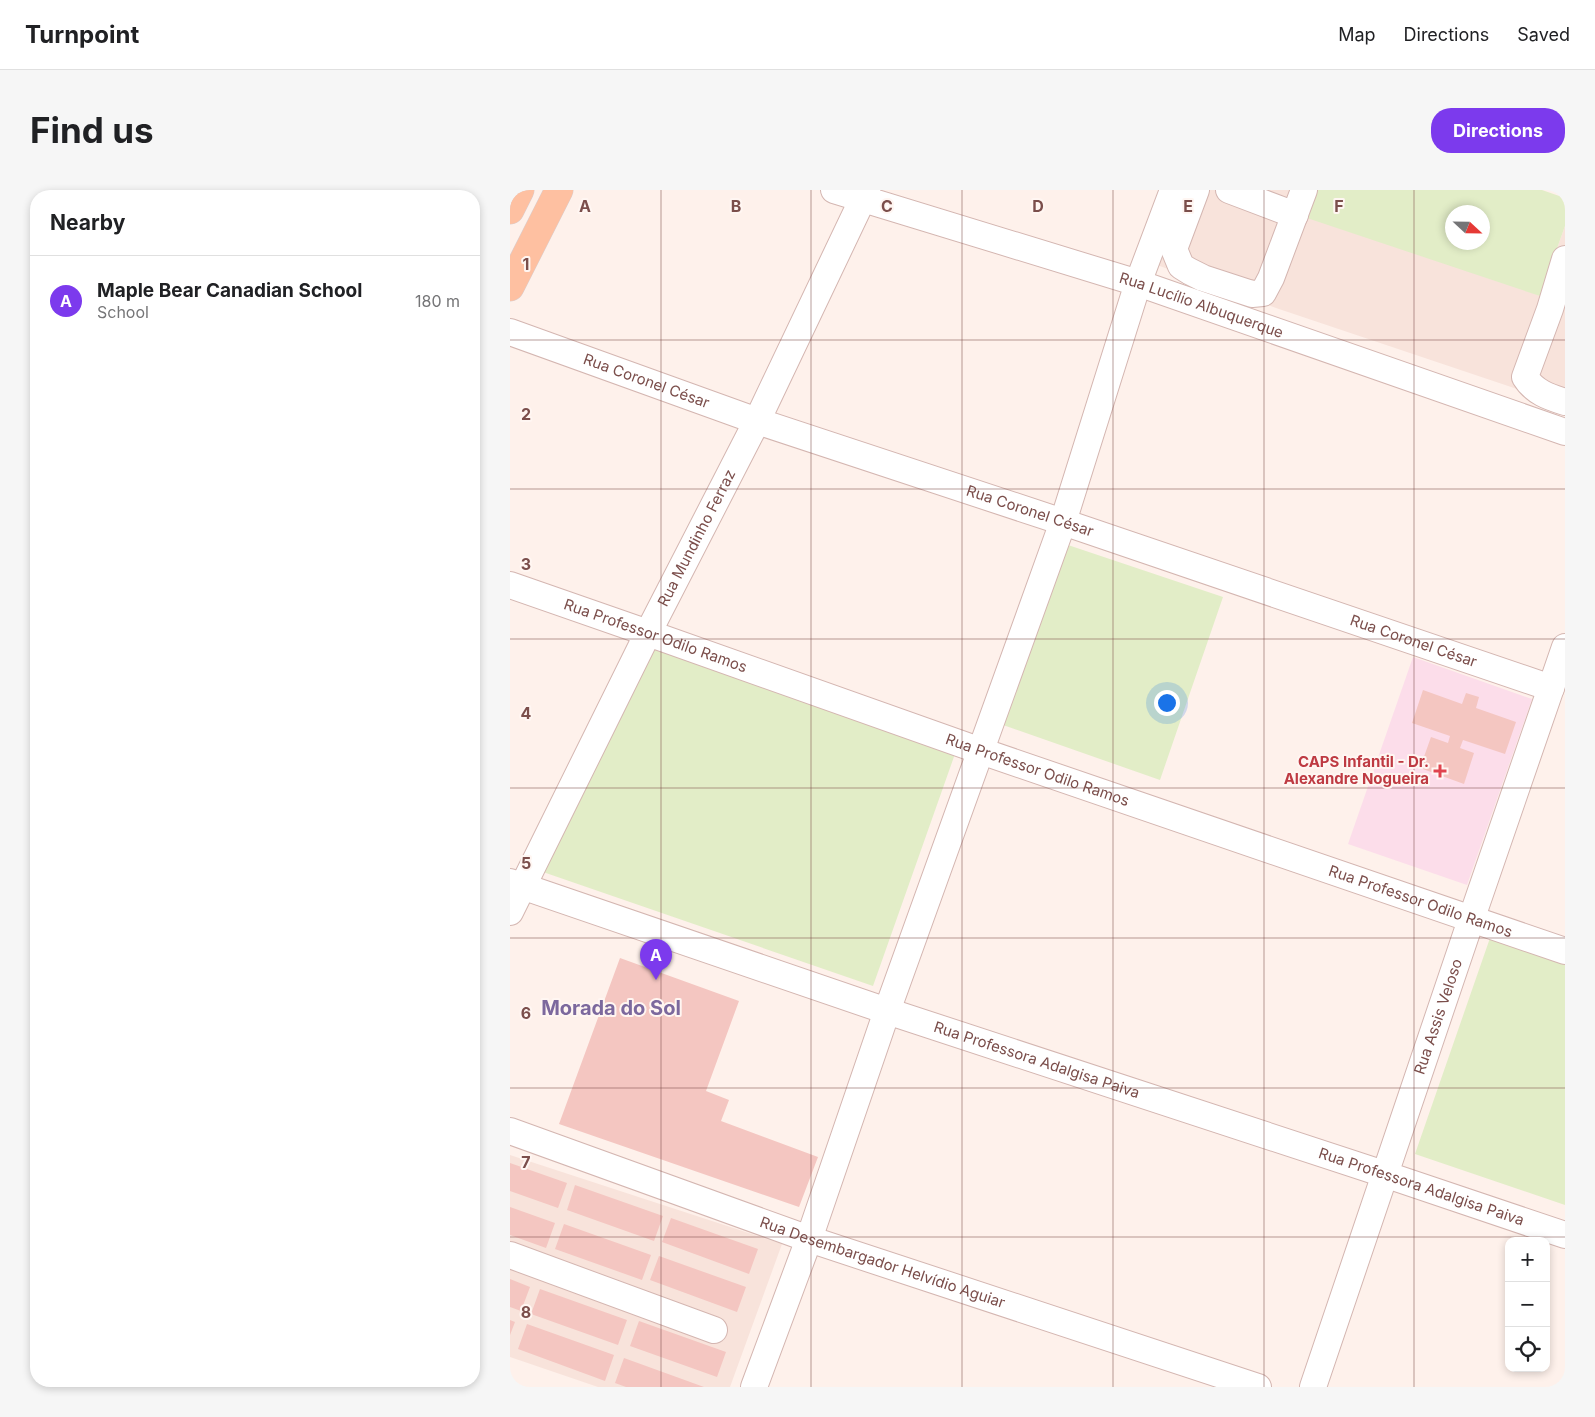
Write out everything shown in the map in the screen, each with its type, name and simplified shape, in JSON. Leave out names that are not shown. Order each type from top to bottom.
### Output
[{"type":"main road","points":[[510,210],[520,190]]},
{"type":"main road","points":[[510,287],[559,190]]},
{"type":"street","name":"Rua Lucílio Albuquerque","points":[[834,190],[864,195],[1138,282],[1565,432]]},
{"type":"street","points":[[754,1387],[809,1239],[887,1011],[1063,522],[1138,282],[1172,190]]},
{"type":"street","points":[[1196,190],[1174,249],[1181,266],[1203,278],[1252,294],[1263,293],[1268,285],[1304,190]]},
{"type":"street","points":[[1229,190],[1295,215]]},
{"type":"street","name":"Rua Mundinho Ferraz","points":[[510,912],[516,884],[757,421],[864,195]]},
{"type":"street","points":[[1565,259],[1558,311],[1525,377],[1530,385],[1537,390],[1565,402]]},
{"type":"street","name":"Rua Coronel César","points":[[510,332],[757,421],[1063,522],[1551,688]]},
{"type":"street","name":"Rua Professor Odilo Ramos","points":[[510,586],[648,632],[981,751],[1565,951]]},
{"type":"street","name":"Rua Assis Veloso","points":[[1313,1387],[1565,647]]},
{"type":"street","name":"Rua Professora Adalgisa Paiva","points":[[516,884],[887,1011],[1565,1235]]},
{"type":"street","name":"Rua Desembargador Helvídio Aguiar","points":[[510,1130],[809,1239],[1258,1387]]},
{"type":"street","points":[[510,1255],[714,1330]]},
{"type":"shaded area","points":[[1183,190],[1317,190],[1540,296],[1565,226],[1565,405],[1276,308],[1157,265]]},
{"type":"shaded area","name":"CAPS Infantil - Dr. Alexandre Nogueira","points":[[1413,657],[1532,699],[1467,885],[1348,844]]},
{"type":"shaded area","points":[[510,1155],[782,1244],[730,1387],[598,1387],[510,1357]]},
{"type":"green space","points":[[1317,190],[1542,190],[1565,198],[1565,226],[1540,296],[1307,218]]},
{"type":"green space","points":[[1068,545],[1223,597],[1160,780],[1003,725]]},
{"type":"green space","points":[[652,644],[956,751],[873,986],[543,872]]},
{"type":"green space","points":[[1490,938],[1565,963],[1565,1205],[1415,1154]]},
{"type":"building","points":[[1423,690],[1462,704],[1466,693],[1479,697],[1476,708],[1516,722],[1505,754],[1463,740],[1460,748],[1474,753],[1464,784],[1420,768],[1431,737],[1448,743],[1450,736],[1412,723]]},
{"type":"building","points":[[620,958],[739,1001],[706,1091],[729,1100],[721,1121],[818,1157],[799,1207],[559,1124]]},
{"type":"building","points":[[510,1163],[567,1183],[558,1208],[510,1191]]},
{"type":"building","points":[[575,1185],[663,1216],[654,1241],[567,1210]]},
{"type":"building","points":[[510,1207],[555,1223],[546,1248],[510,1235]]},
{"type":"building","points":[[671,1218],[758,1249],[749,1274],[662,1242]]},
{"type":"building","points":[[564,1224],[651,1255],[642,1280],[555,1249]]},
{"type":"building","points":[[659,1256],[746,1287],[737,1312],[650,1280]]},
{"type":"building","points":[[510,1279],[530,1287],[521,1311],[510,1307]]},
{"type":"building","points":[[540,1289],[627,1320],[618,1345],[531,1314]]},
{"type":"building","points":[[510,1320],[515,1322],[510,1335]]},
{"type":"building","points":[[639,1321],[726,1352],[717,1377],[630,1346]]},
{"type":"building","points":[[527,1324],[614,1355],[605,1381],[518,1349]]},
{"type":"building","points":[[624,1358],[704,1387],[626,1387],[615,1383]]},
{"type":"place","name":"CAPS Infantil - Dr. Alexandre Nogueira","points":[[1440,771]]},
{"type":"place","name":"Maple Bear Canadian School","points":[[656,980]]},
{"type":"district","name":"Morada do Sol","points":[[611,1008]]}]
